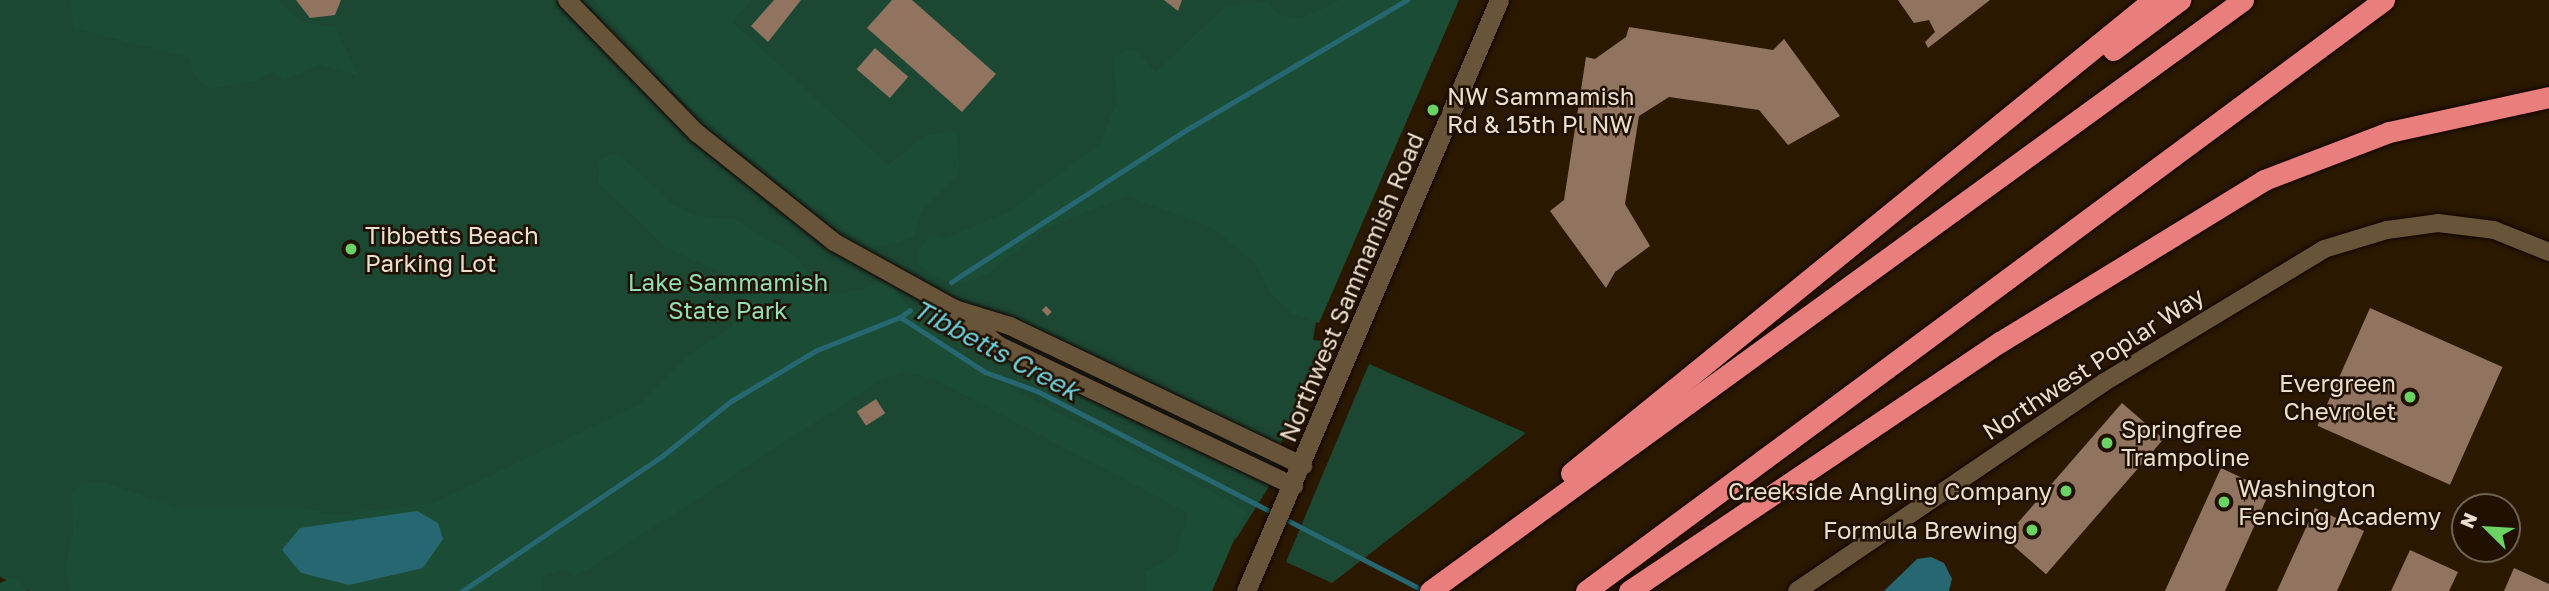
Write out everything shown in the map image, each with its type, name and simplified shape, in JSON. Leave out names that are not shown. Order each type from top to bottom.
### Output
[{"type":"highway","points":[[1434,588],[2152,0]]},
{"type":"highway","points":[[1900,208],[2180,0]]},
{"type":"highway","points":[[1434,588],[2243,0]]},
{"type":"highway","points":[[1586,591],[2384,0]]},
{"type":"highway","points":[[1629,591],[2000,342],[2264,180],[2389,132],[2549,97]]},
{"type":"street","points":[[567,0],[696,133],[816,230],[955,309],[998,345],[1294,486]]},
{"type":"street","name":"Northwest Sammamish Road","points":[[1246,591],[1287,505],[1499,0]]},
{"type":"street","name":"Northwest Poplar Way","points":[[1797,591],[2258,285],[2360,237],[2438,223],[2494,230],[2549,251]]},
{"type":"street","points":[[955,309],[1010,326],[1303,466]]},
{"type":"green space","name":"Lake Sammamish State Park","points":[[0,0],[1456,0],[1316,322],[1313,340],[1326,341],[1279,448],[1283,457],[1275,477],[1236,539],[1223,533],[1192,591],[30,591],[0,577]]},
{"type":"green space","points":[[71,0],[278,0],[301,22],[335,27],[359,76],[320,64],[284,80],[272,71],[257,81],[211,89],[193,75],[190,58],[73,28]]},
{"type":"green space","points":[[593,0],[751,0],[732,22],[888,165],[926,135],[956,130],[960,173],[922,210],[913,238],[874,248],[798,197],[685,103]]},
{"type":"green space","points":[[1340,0],[1459,0],[1319,323],[1292,313],[1274,297],[1252,260],[1213,228],[1127,196],[1046,228],[990,272],[964,284],[938,279],[918,264],[918,251],[930,234],[944,239],[1008,212],[1099,145],[1117,103],[1114,58],[1134,47],[1155,73],[1226,6],[1268,2],[1280,16],[1305,17]]},
{"type":"green space","points":[[611,154],[622,157],[672,204],[693,215],[734,219],[799,258],[816,289],[838,294],[889,282],[931,333],[1015,390],[1247,510],[1212,591],[1146,591],[1146,571],[1176,554],[1188,513],[936,380],[904,372],[882,379],[589,569],[574,576],[566,568],[541,578],[544,591],[70,591],[65,567],[73,531],[72,495],[81,484],[99,481],[178,508],[306,508],[332,515],[434,503],[641,403],[690,354],[732,327],[741,295],[723,274],[665,247],[599,183],[598,162]]},
{"type":"green space","points":[[1369,364],[1526,433],[1332,583],[1286,562]]},
{"type":"green space","points":[[14,577],[28,591],[0,591],[0,583]]},
{"type":"water","points":[[417,511],[438,523],[443,539],[423,568],[349,585],[301,573],[282,550],[300,528]]},
{"type":"water","points":[[1931,557],[1944,563],[1952,579],[1949,591],[1884,591],[1917,559]]},
{"type":"building","points":[[296,0],[341,0],[335,15],[310,18]]},
{"type":"building","points":[[774,0],[801,0],[768,42],[751,26]]},
{"type":"building","points":[[892,0],[912,0],[996,74],[962,112],[867,28]]},
{"type":"building","points":[[1164,0],[1182,0],[1178,11]]},
{"type":"building","points":[[1898,0],[1990,0],[1928,48],[1925,42],[1935,32],[1929,20],[1914,23]]},
{"type":"building","points":[[1629,27],[1773,50],[1784,39],[1840,116],[1788,145],[1759,110],[1669,97],[1639,116],[1625,204],[1650,246],[1615,272],[1606,288],[1550,211],[1564,200],[1586,57],[1595,59],[1626,37]]},
{"type":"building","points":[[875,48],[908,77],[890,98],[857,69]]},
{"type":"building","points":[[1046,306],[1052,312],[1047,316],[1042,310]]},
{"type":"building","name":"Evergreen Chevrolet","points":[[2370,308],[2502,367],[2450,485],[2318,426]]},
{"type":"building","points":[[876,399],[885,413],[866,426],[857,412]]},
{"type":"building","points":[[2122,403],[2164,439],[2046,574],[2005,538]]},
{"type":"building","points":[[2221,468],[2270,491],[2225,591],[2165,591]]},
{"type":"building","points":[[2315,508],[2364,531],[2337,591],[2277,591]]},
{"type":"building","points":[[2410,550],[2458,572],[2449,591],[2391,591]]},
{"type":"building","points":[[2514,568],[2549,584],[2549,591],[2504,591]]},
{"type":"waterway","points":[[951,282],[1191,127],[1407,0]]},
{"type":"waterway","points":[[900,317],[910,310]]},
{"type":"waterway","name":"Tibbetts Creek","points":[[462,591],[662,456],[731,401],[817,350],[900,317],[985,372],[1037,391],[1424,591]]},
{"type":"place","name":"NW Sammamish Rd & 15th Pl NW","points":[[1433,110]]},
{"type":"place","name":"Tibbetts Beach Parking Lot","points":[[351,249]]},
{"type":"place","name":"Evergreen Chevrolet","points":[[2410,397]]},
{"type":"place","name":"Springfree Trampoline","points":[[2107,443]]},
{"type":"place","name":"Creekside Angling Company","points":[[2066,491]]},
{"type":"place","name":"Washington Fencing Academy","points":[[2224,502]]},
{"type":"place","name":"Formula Brewing","points":[[2032,530]]}]
